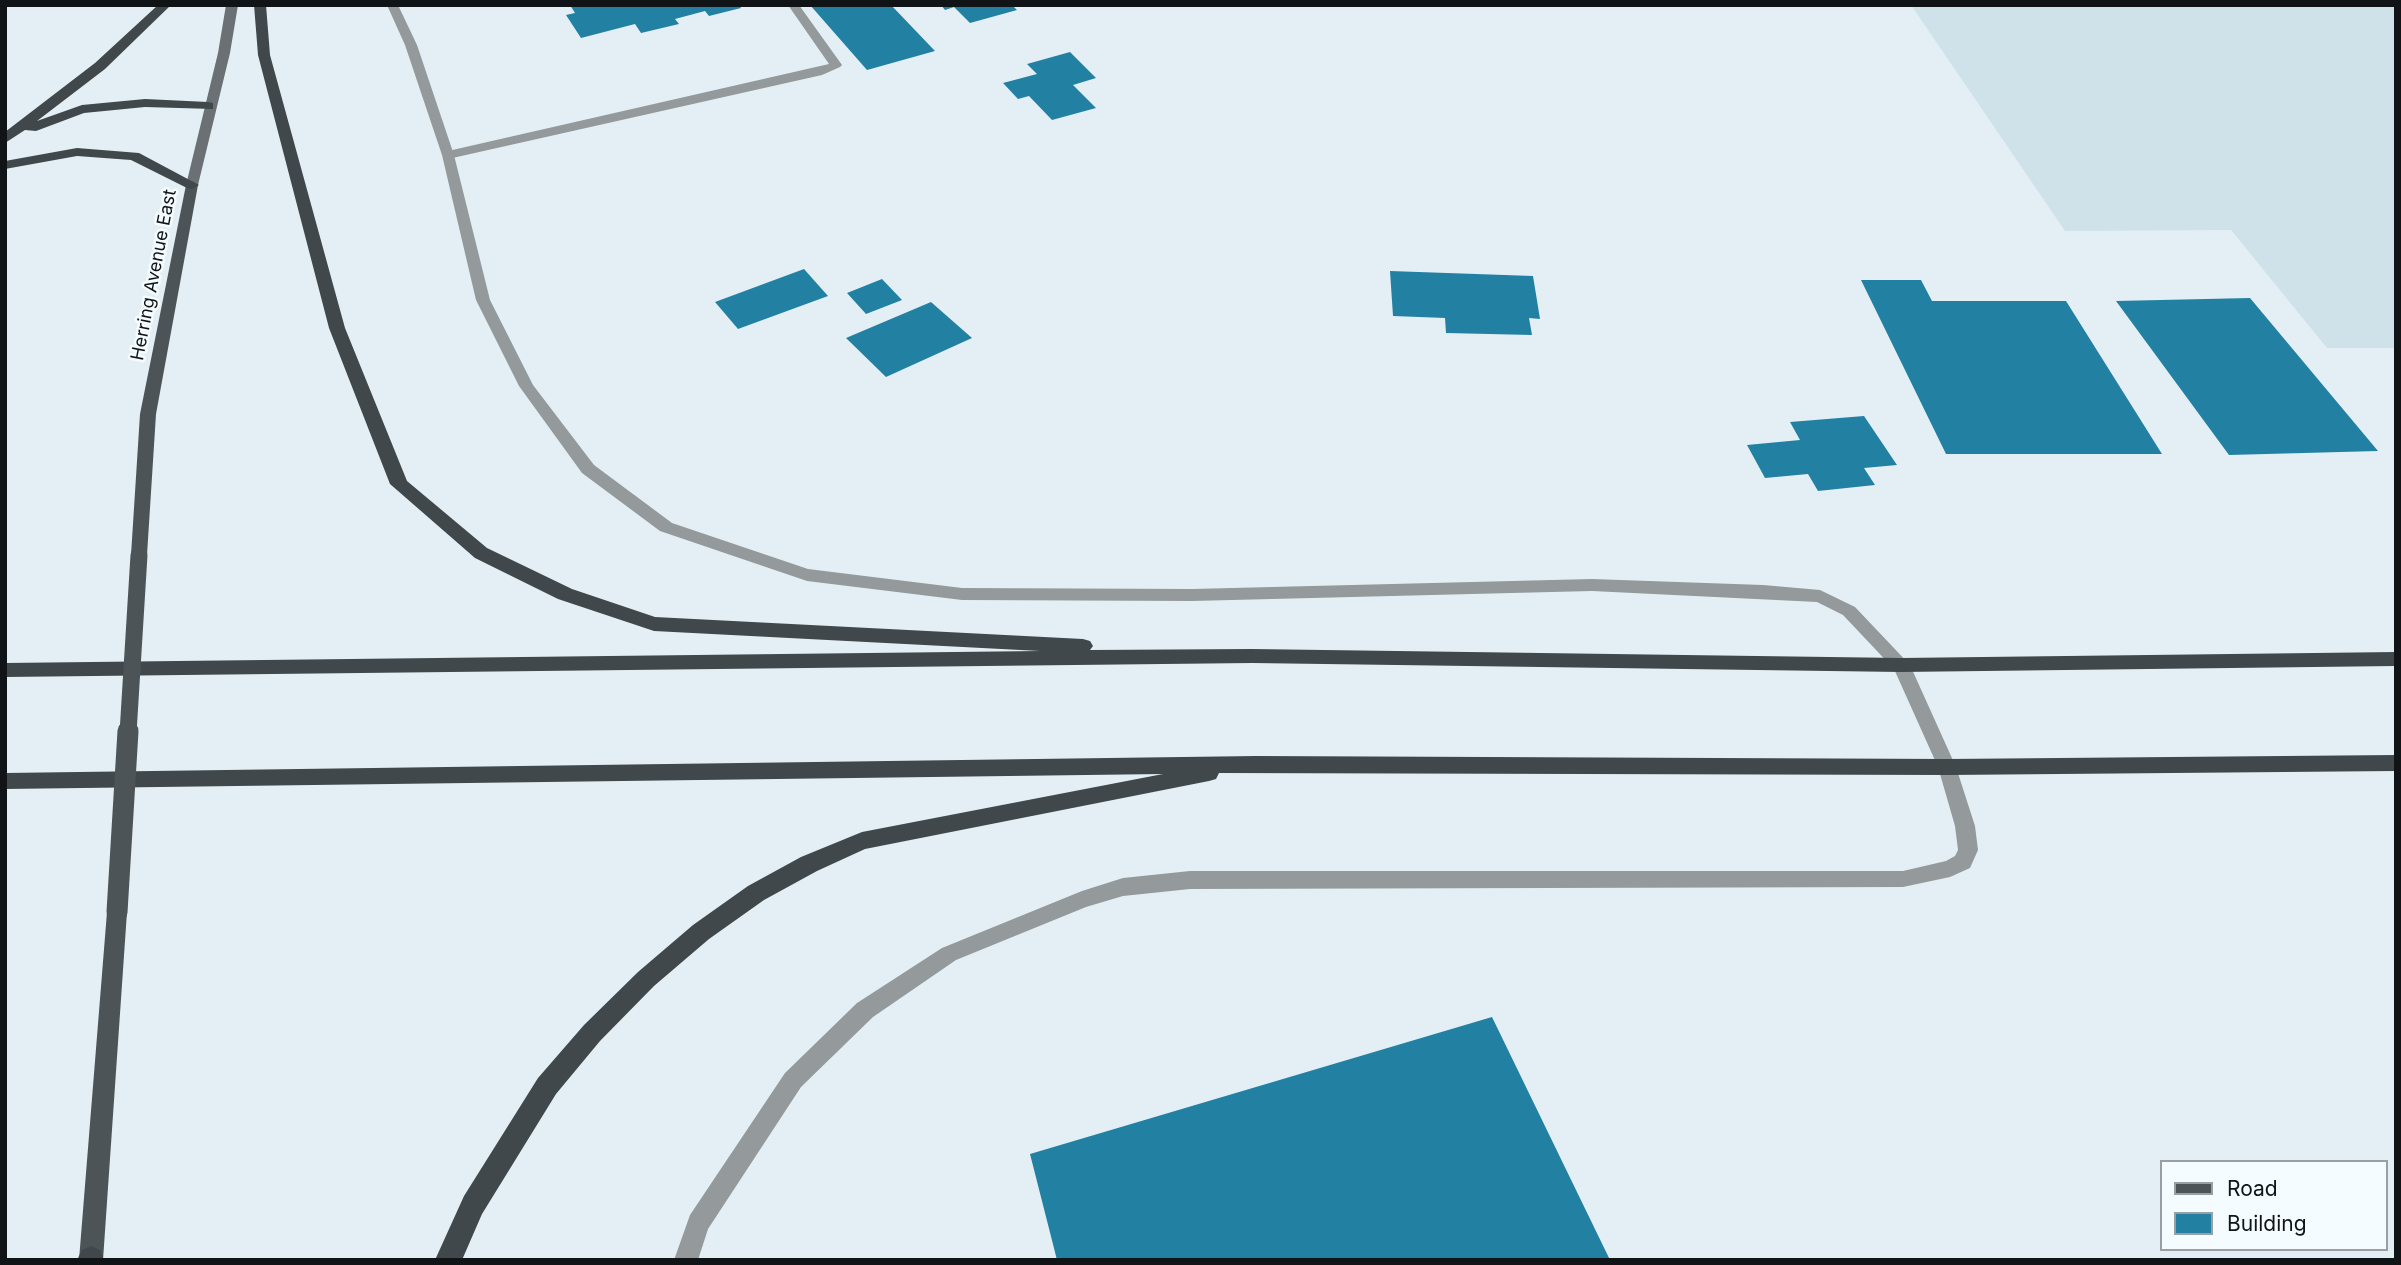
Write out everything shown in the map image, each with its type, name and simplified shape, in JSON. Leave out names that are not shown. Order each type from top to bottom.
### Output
[{"type":"highway","points":[[10,137],[100,66],[166,5]]},
{"type":"highway","points":[[260,5],[264,55],[337,328],[388,458],[399,484],[481,553],[565,594],[654,624],[1252,656]]},
{"type":"highway","points":[[10,137],[82,109],[145,103],[208,106]]},
{"type":"highway","points":[[5,165],[77,152],[134,156],[192,184]]},
{"type":"highway","points":[[5,670],[1252,656],[1901,665],[2396,659]]},
{"type":"highway","points":[[5,664],[89,671]]},
{"type":"highway","points":[[11,782],[1256,764],[1947,767],[2396,763]]},
{"type":"highway","points":[[448,1260],[472,1205],[556,1076],[592,1034],[646,979],[701,932],[756,893],[809,864],[862,841],[1256,764]]},
{"type":"main road","name":"Herring Avenue East","points":[[91,1260],[117,912],[148,414],[208,106],[224,53],[232,5]]},
{"type":"street","points":[[393,5],[411,45],[449,155],[483,300],[526,386],[588,469],[666,527],[807,575],[962,594],[1206,595],[1592,585],[1763,591],[1820,596],[1849,611],[1901,665],[1947,767],[1965,825],[1968,850],[1963,862],[1950,869],[1903,879],[1190,880],[1123,887],[1082,900],[949,954],[865,1010],[793,1080],[698,1223],[685,1260]]},
{"type":"street","points":[[449,155],[822,71],[836,65],[793,5]]},
{"type":"shaded area","points":[[1911,5],[2396,5],[2396,348],[2327,348],[2231,230],[2065,231]]},
{"type":"building","points":[[570,5],[739,5],[741,8],[709,16],[705,11],[675,19],[679,24],[641,33],[635,24],[581,38],[566,15],[575,13]]},
{"type":"building","points":[[810,5],[891,5],[935,51],[867,70]]},
{"type":"building","points":[[941,5],[1012,5],[1017,10],[970,23],[954,7],[945,10]]},
{"type":"building","points":[[1070,52],[1096,78],[1073,85],[1096,108],[1052,120],[1029,96],[1018,99],[1003,83],[1037,74],[1027,64]]},
{"type":"building","points":[[804,269],[828,296],[738,329],[715,302]]},
{"type":"building","points":[[1390,271],[1533,276],[1540,319],[1529,318],[1532,335],[1446,333],[1445,318],[1393,316]]},
{"type":"building","points":[[882,279],[902,300],[866,314],[847,293]]},
{"type":"building","points":[[1861,280],[1921,280],[1932,301],[2066,301],[2162,454],[1946,454]]},
{"type":"building","points":[[2250,298],[2378,451],[2229,455],[2116,301]]},
{"type":"building","points":[[931,302],[972,338],[886,377],[846,338]]},
{"type":"building","points":[[1864,416],[1897,465],[1864,468],[1875,485],[1818,491],[1808,474],[1765,478],[1747,445],[1800,440],[1790,422]]},
{"type":"building","points":[[1492,1017],[1610,1260],[1057,1260],[1030,1154]]}]
